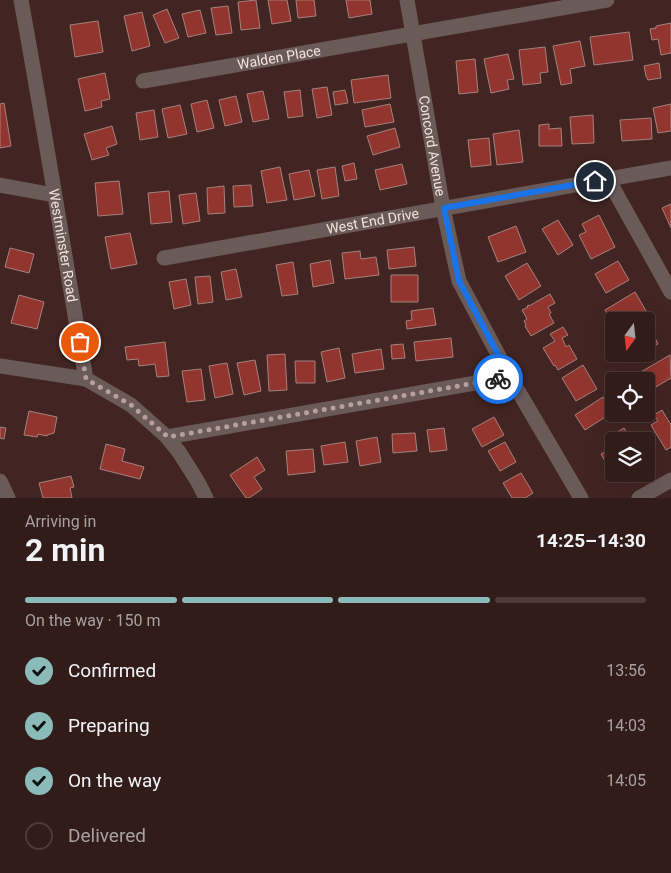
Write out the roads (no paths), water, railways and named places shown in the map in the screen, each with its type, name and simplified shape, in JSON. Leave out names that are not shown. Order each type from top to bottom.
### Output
[{"type":"street","name":"Westminster Road","points":[[21,0],[86,379]]},
{"type":"street","name":"Concord Avenue","points":[[407,0],[459,281],[510,377],[581,498]]},
{"type":"street","name":"Walden Place","points":[[144,80],[607,0]]},
{"type":"street","name":"West End Drive","points":[[164,258],[671,168]]},
{"type":"street","points":[[608,179],[671,292]]},
{"type":"street","points":[[0,185],[54,195]]},
{"type":"street","points":[[0,366],[86,379],[131,405],[168,437],[198,482],[206,498]]},
{"type":"street","points":[[168,437],[510,377]]},
{"type":"street","points":[[639,498],[671,480]]},
{"type":"street","points":[[0,481],[8,498]]}]
